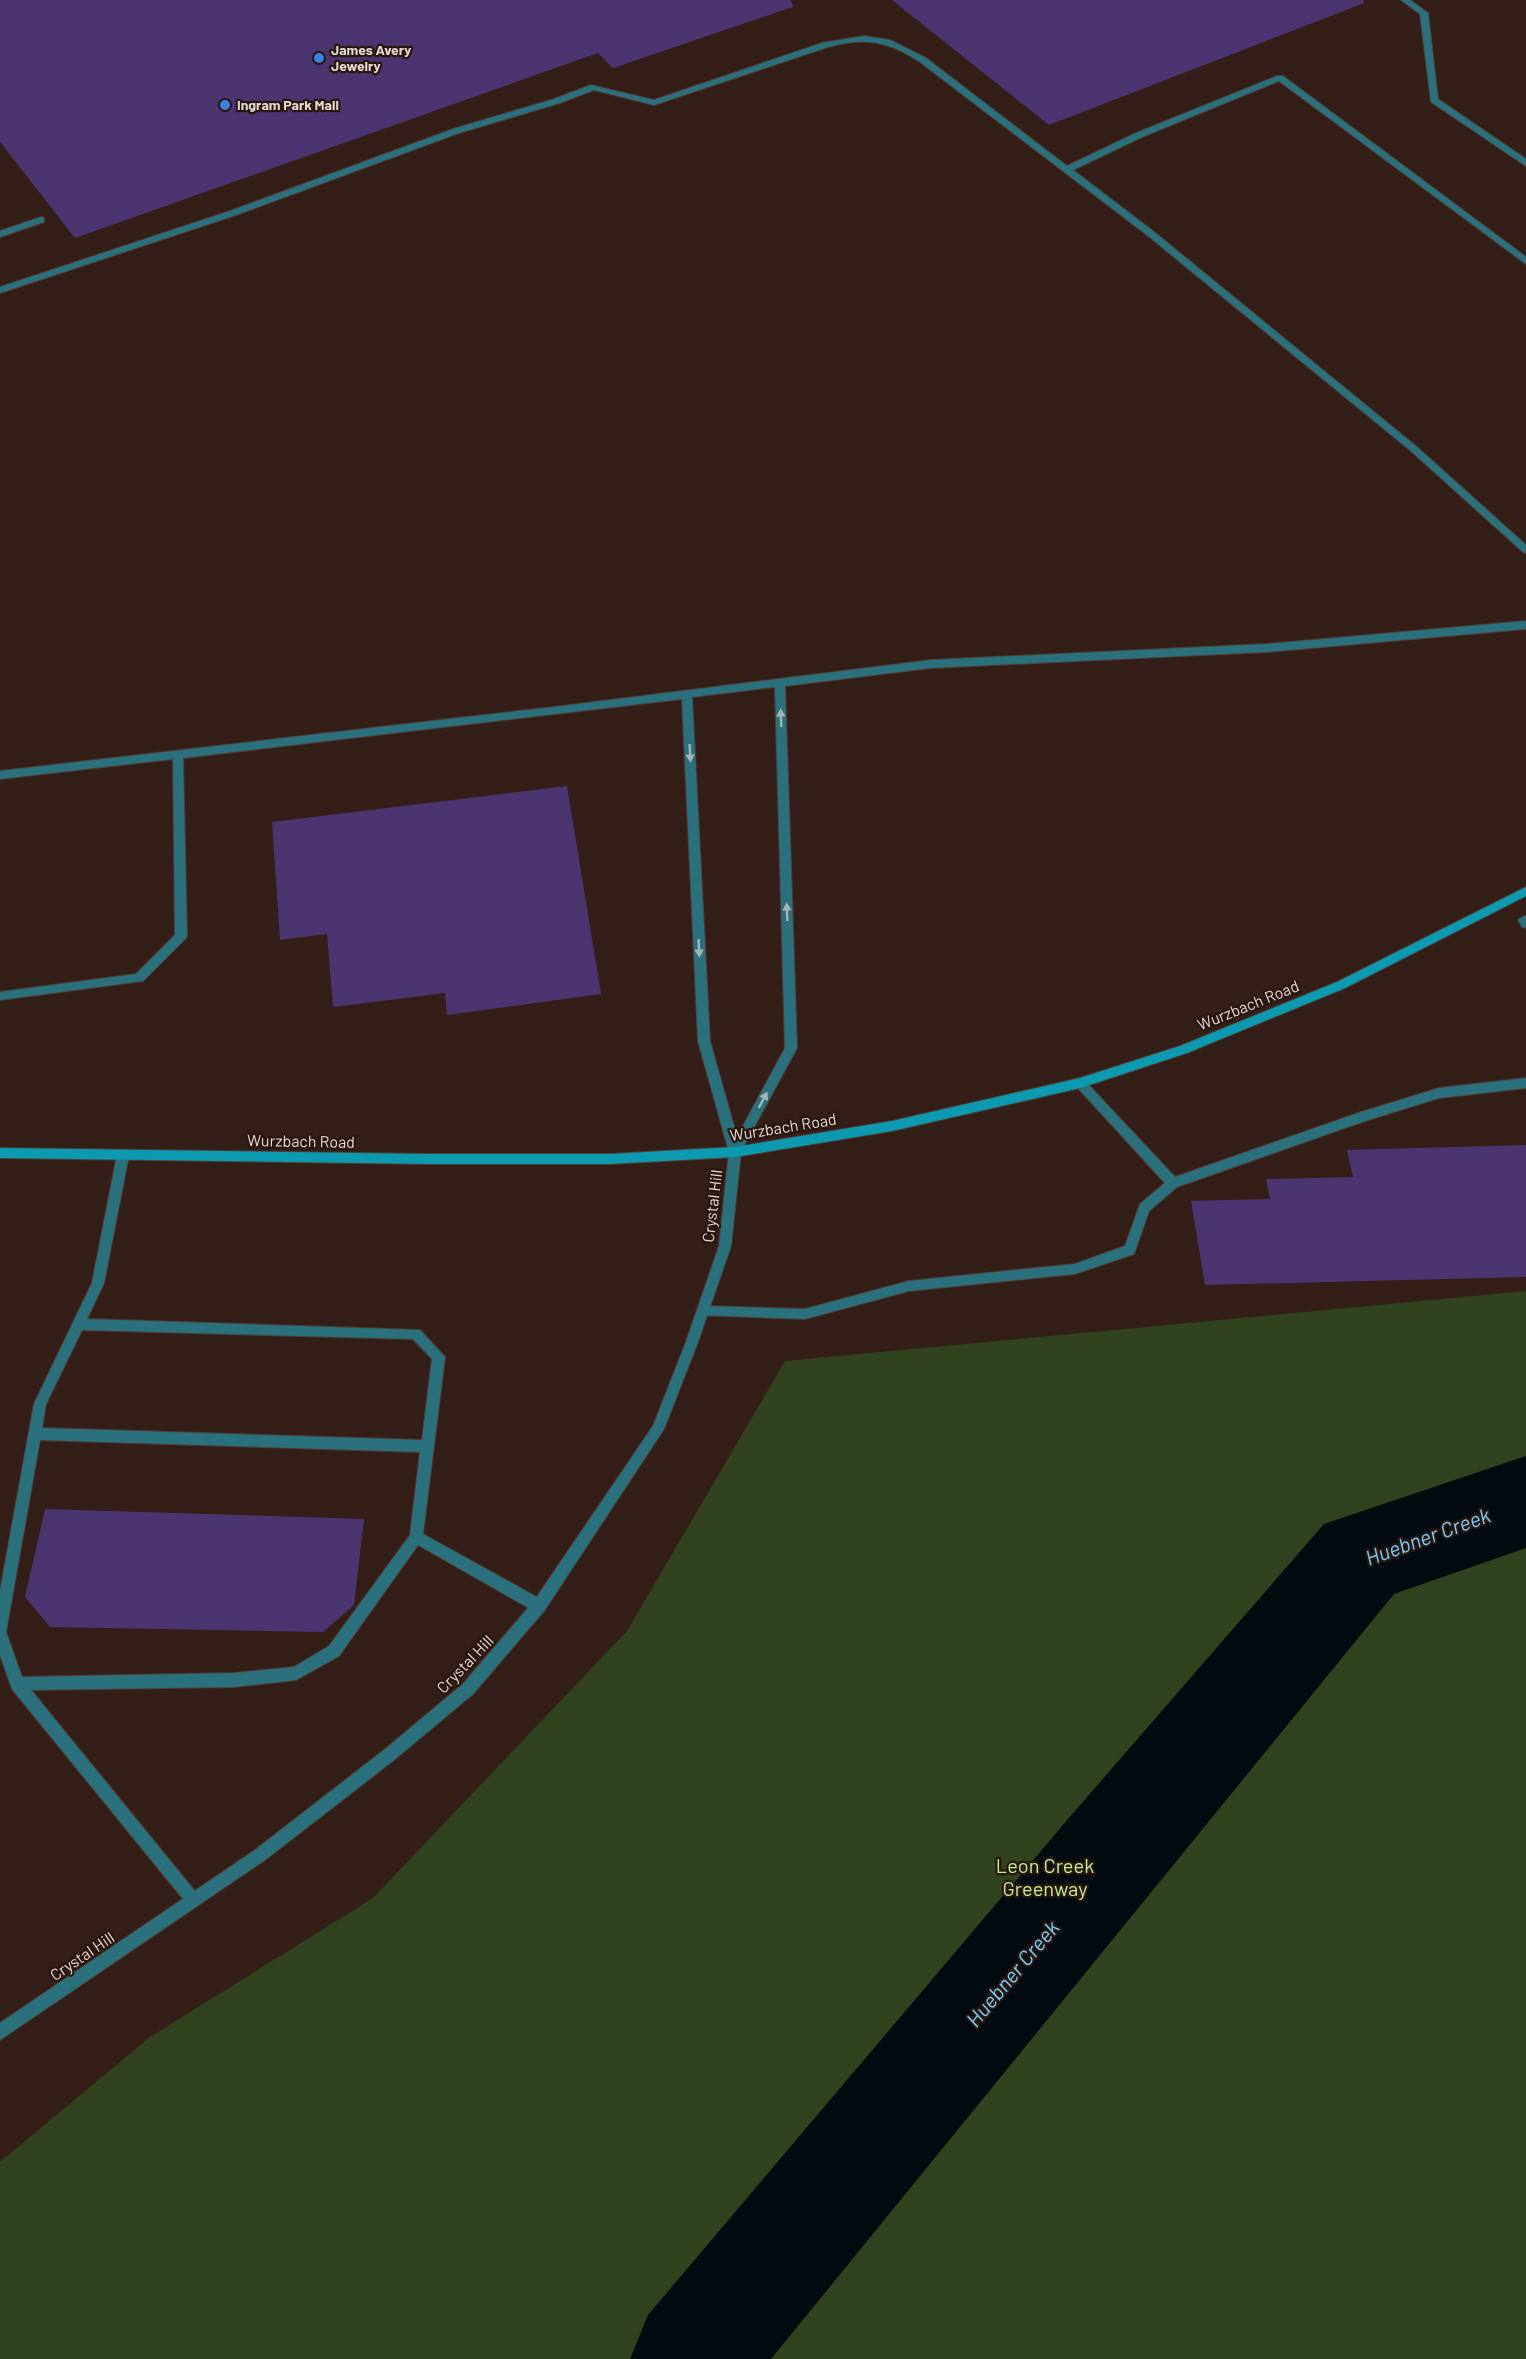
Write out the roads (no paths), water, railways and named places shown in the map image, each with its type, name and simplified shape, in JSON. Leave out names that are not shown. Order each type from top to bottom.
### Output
[{"type":"main road","name":"Wurzbach Road","points":[[0,1153],[598,1159],[735,1152],[892,1126],[1080,1083],[1183,1050],[1341,985],[1526,891]]},
{"type":"street","points":[[1405,0],[1424,13],[1430,38],[1429,60],[1434,100],[1526,163]]},
{"type":"street","points":[[0,290],[233,213],[456,131],[557,101],[594,87],[654,102],[847,38],[871,38],[902,45],[1068,168],[1414,449],[1526,550]]},
{"type":"street","points":[[1068,168],[1139,135],[1280,78],[1526,261]]},
{"type":"street","points":[[0,234],[41,220]]},
{"type":"street","points":[[0,775],[931,664],[1266,648],[1526,625]]},
{"type":"street","points":[[735,1152],[791,1048],[780,683]]},
{"type":"street","points":[[687,694],[704,1041],[735,1152]]},
{"type":"street","points":[[0,996],[139,978],[181,936],[178,754]]},
{"type":"street","points":[[1080,1083],[1173,1182]]},
{"type":"street","points":[[703,1311],[805,1314],[909,1286],[1075,1269],[1130,1250],[1144,1208],[1173,1182],[1361,1117],[1439,1093],[1526,1083]]},
{"type":"street","name":"Crystal Hill","points":[[0,2032],[260,1855],[390,1755],[468,1689],[539,1606],[658,1429],[725,1246],[735,1152]]},
{"type":"street","points":[[0,1629],[40,1404],[98,1283],[123,1155]]},
{"type":"street","points":[[16,1684],[234,1680],[296,1673],[334,1651],[416,1538],[439,1357],[416,1334],[78,1324]]},
{"type":"street","points":[[35,1434],[429,1446]]},
{"type":"street","points":[[416,1538],[539,1606]]},
{"type":"street","points":[[0,1635],[16,1684],[193,1900]]},
{"type":"waterway","name":"Huebner Creek","points":[[692,2359],[1107,1858],[1360,1558],[1526,1502]]},
{"type":"place","name":"James Avery Jewelry","points":[[319,58]]},
{"type":"place","name":"Ingram Park Mall","points":[[225,105]]},
{"type":"park label","name":"Leon Creek Greenway","points":[[1045,1878]]}]
